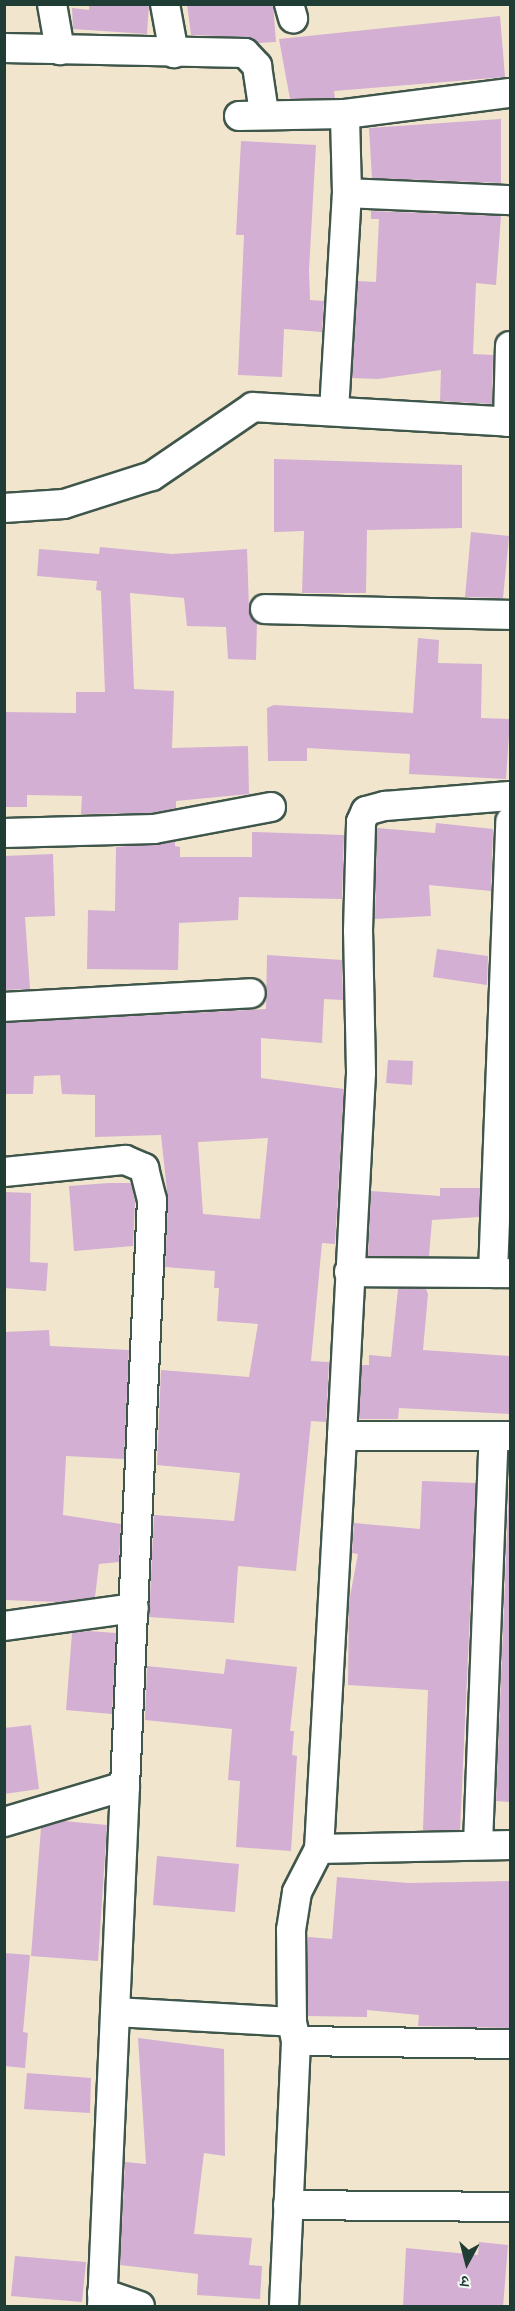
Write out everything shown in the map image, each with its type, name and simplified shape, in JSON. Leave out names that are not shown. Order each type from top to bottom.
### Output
[{"type":"street","points":[[52,4],[60,50]]},
{"type":"street","points":[[165,4],[174,53]]},
{"type":"street","points":[[4,48],[245,54],[256,66],[251,115],[345,114],[510,93]]},
{"type":"street","points":[[334,411],[347,193],[345,114]]},
{"type":"street","points":[[347,193],[510,200]]},
{"type":"street","points":[[4,508],[64,504],[152,476],[254,407],[509,422],[510,346]]},
{"type":"street","points":[[265,609],[510,615]]},
{"type":"street","points":[[284,2307],[294,2032],[291,1930],[297,1892],[319,1849],[361,1072],[357,931],[362,822],[366,811],[386,806],[510,796]]},
{"type":"street","points":[[4,833],[154,829],[271,807]]},
{"type":"street","points":[[349,1272],[502,1273],[510,821]]},
{"type":"street","points":[[4,1006],[251,993]]},
{"type":"street","points":[[4,1172],[125,1160],[144,1168],[152,1200],[102,2300],[140,2307]]},
{"type":"street","points":[[342,1436],[502,1436],[478,1844]]},
{"type":"street","points":[[4,1626],[134,1608]]},
{"type":"street","points":[[4,1822],[125,1786]]},
{"type":"street","points":[[319,1849],[510,1845]]},
{"type":"street","points":[[115,2012],[294,2032],[510,2044]]},
{"type":"street","points":[[288,2205],[510,2207]]},
{"type":"building","points":[[89,4],[149,4],[147,34],[73,29],[72,8],[89,10]]},
{"type":"building","points":[[187,4],[273,4],[276,42],[258,43],[245,37],[191,35]]},
{"type":"building","points":[[500,16],[505,77],[334,91],[335,98],[290,99],[279,39]]},
{"type":"building","points":[[501,119],[501,183],[372,178],[369,128]]},
{"type":"building","points":[[241,141],[316,145],[309,270],[310,300],[324,301],[322,332],[284,329],[282,377],[238,375],[244,235],[236,235]]},
{"type":"building","points":[[371,211],[501,216],[496,285],[476,283],[473,354],[493,355],[492,404],[440,401],[441,370],[378,379],[352,378],[358,281],[376,282],[379,219],[371,219]]},
{"type":"building","points":[[274,459],[462,465],[462,528],[367,530],[366,593],[302,593],[304,531],[274,532]]},
{"type":"building","points":[[471,532],[509,536],[503,598],[465,597]]},
{"type":"building","points":[[100,547],[172,554],[247,549],[249,609],[257,623],[256,660],[228,659],[226,627],[187,626],[184,598],[130,593],[134,689],[174,691],[172,748],[248,746],[249,794],[176,801],[176,808],[152,813],[81,814],[82,796],[27,795],[27,807],[4,807],[4,712],[76,713],[76,692],[105,692],[101,591],[96,590],[97,581],[37,576],[39,549],[99,554]]},
{"type":"building","points":[[418,638],[439,640],[438,663],[482,664],[481,718],[510,719],[506,779],[409,774],[410,754],[307,748],[307,761],[268,761],[267,708],[274,705],[413,713]]},
{"type":"building","points":[[436,823],[493,829],[491,891],[429,885],[431,916],[375,919],[377,828],[435,833]]},
{"type":"building","points":[[252,832],[344,835],[342,899],[239,897],[238,920],[179,923],[178,970],[87,969],[88,910],[115,911],[116,847],[175,842],[175,846],[180,847],[180,857],[252,857]]},
{"type":"building","points":[[53,854],[55,916],[25,917],[30,989],[4,990],[4,856]]},
{"type":"building","points":[[437,949],[488,956],[487,985],[433,977]]},
{"type":"building","points":[[267,955],[342,960],[343,1000],[324,999],[322,1043],[261,1038],[261,1078],[344,1089],[335,1244],[322,1243],[311,1361],[329,1362],[326,1422],[311,1421],[296,1571],[238,1566],[234,1623],[149,1617],[154,1515],[234,1521],[240,1473],[157,1465],[161,1370],[249,1377],[258,1324],[217,1321],[219,1288],[214,1288],[215,1271],[165,1267],[168,1200],[161,1135],[95,1137],[95,1095],[62,1094],[60,1075],[34,1076],[33,1094],[4,1094],[4,1023],[266,1009]],"holes":[[[268,1138],[260,1219],[203,1214],[198,1142]]]},
{"type":"building","points":[[388,1060],[413,1061],[412,1085],[386,1083]]},
{"type":"building","points":[[131,1183],[135,1202],[133,1246],[74,1251],[69,1186]]},
{"type":"building","points":[[440,1188],[480,1188],[479,1217],[432,1220],[429,1256],[368,1256],[371,1191],[440,1196]]},
{"type":"building","points":[[4,1192],[31,1193],[30,1262],[48,1263],[46,1291],[4,1288]]},
{"type":"building","points":[[398,1289],[426,1289],[428,1294],[423,1350],[510,1356],[510,1414],[399,1408],[398,1419],[359,1419],[362,1365],[369,1365],[369,1355],[391,1357]]},
{"type":"building","points":[[49,1330],[50,1346],[129,1350],[124,1459],[66,1456],[63,1515],[121,1524],[119,1562],[99,1564],[95,1597],[59,1602],[4,1600],[4,1332]]},
{"type":"building","points":[[422,1481],[476,1483],[460,1830],[423,1830],[428,1690],[348,1685],[349,1602],[358,1554],[352,1553],[354,1523],[420,1529]]},
{"type":"building","points":[[510,1485],[510,1802],[496,1801]]},
{"type":"building","points":[[89,1631],[116,1633],[112,1714],[66,1710],[72,1633]]},
{"type":"building","points":[[226,1659],[297,1667],[290,1731],[294,1731],[292,1755],[297,1756],[291,1851],[236,1847],[240,1781],[228,1780],[232,1729],[145,1720],[147,1666],[224,1674]]},
{"type":"building","points":[[31,1725],[39,1789],[4,1794],[4,1728]]},
{"type":"building","points":[[64,1821],[107,1825],[98,1961],[31,1956],[41,1828]]},
{"type":"building","points":[[157,1856],[239,1864],[235,1912],[153,1905]]},
{"type":"building","points":[[337,1877],[408,1883],[510,1881],[510,2028],[418,2026],[419,2015],[367,2010],[367,2017],[308,2016],[308,1937],[332,1939]]},
{"type":"building","points":[[4,1953],[30,1955],[23,2032],[28,2033],[25,2068],[4,2066]]},
{"type":"building","points":[[138,2038],[224,2049],[225,2156],[204,2153],[194,2234],[252,2238],[249,2265],[262,2266],[260,2299],[197,2295],[198,2274],[120,2265],[125,2162],[146,2164]]},
{"type":"building","points":[[27,2073],[91,2078],[90,2113],[24,2109]]},
{"type":"building","points":[[479,2242],[508,2245],[503,2307],[403,2307],[406,2248],[478,2255]]},
{"type":"building","points":[[15,2256],[86,2262],[82,2302],[11,2296]]}]
